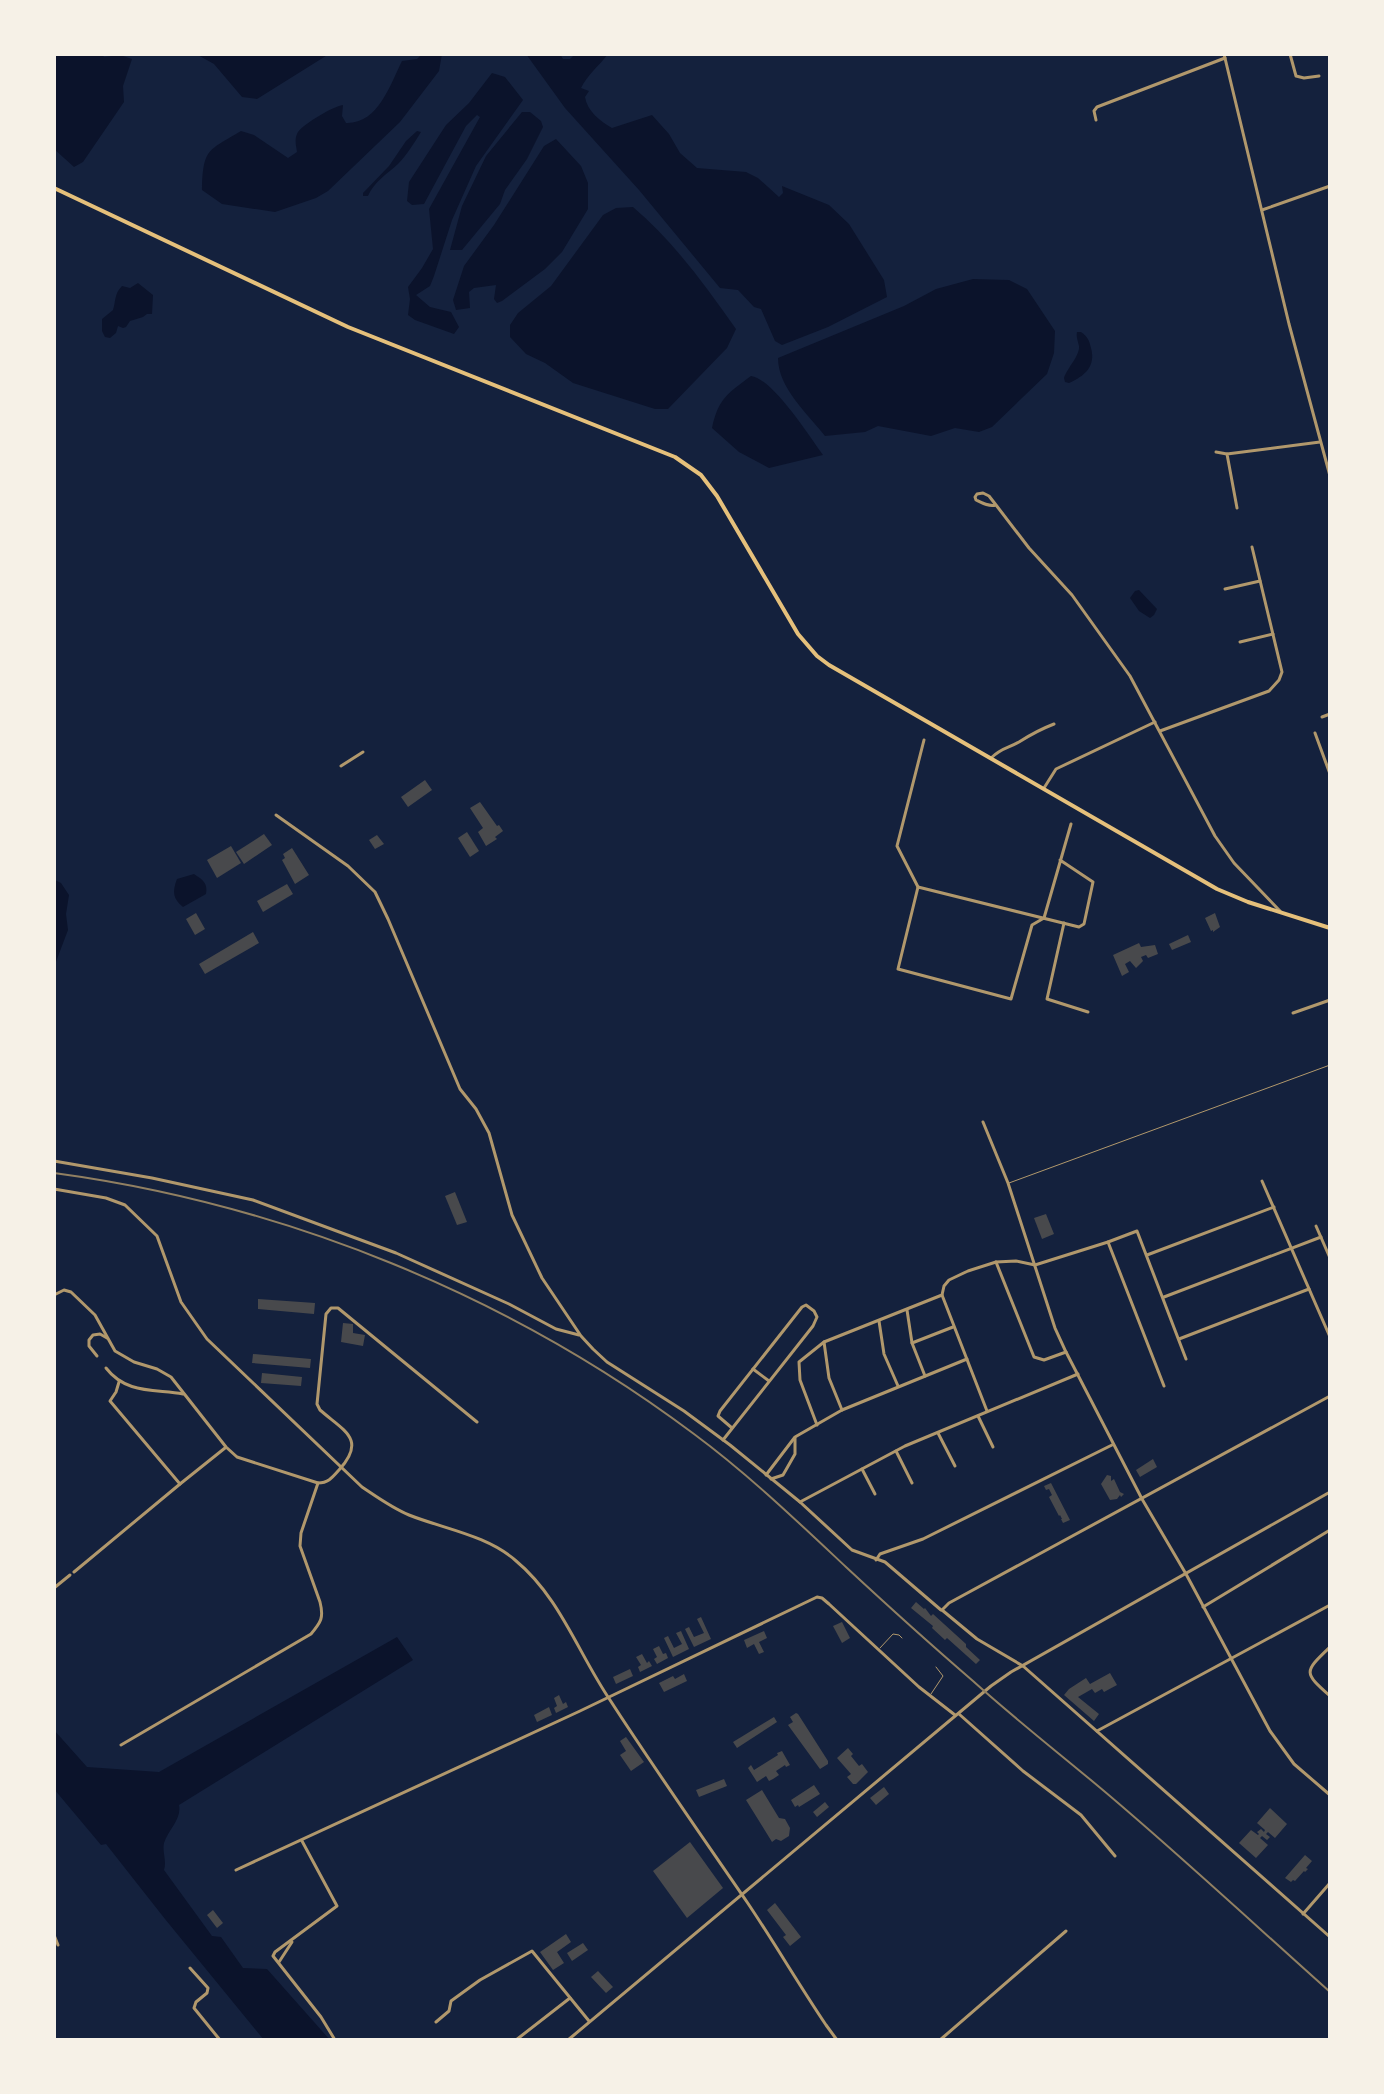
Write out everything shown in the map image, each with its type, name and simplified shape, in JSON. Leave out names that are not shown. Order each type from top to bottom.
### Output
[{"type":"main road","points":[[54,188],[348,327],[675,457],[701,475],[717,496],[783,610],[817,656],[1217,889],[1330,928]]},
{"type":"street","points":[[1290,54],[1296,76],[1319,76]]},
{"type":"street","points":[[1096,120],[1094,111],[1097,107],[1225,56],[1261,210],[1330,476]]},
{"type":"street","points":[[1261,210],[1330,186]]},
{"type":"street","points":[[1216,452],[1227,454],[1320,442]]},
{"type":"street","points":[[1227,454],[1237,508]]},
{"type":"street","points":[[996,505],[982,503],[975,497],[983,493],[989,496],[996,505],[1029,548],[1072,595],[1130,676],[1215,836],[1234,863],[1280,911]]},
{"type":"street","points":[[1160,731],[1275,687],[1282,672],[1252,547]]},
{"type":"street","points":[[1225,589],[1260,581]]},
{"type":"street","points":[[1240,642],[1273,634]]},
{"type":"street","points":[[1322,717],[1330,714]]},
{"type":"street","points":[[1044,789],[1056,769],[1155,722]]},
{"type":"street","points":[[991,758],[1001,749],[1054,724]]},
{"type":"street","points":[[1315,733],[1330,774]]},
{"type":"street","points":[[924,740],[897,846],[918,887],[898,969],[1011,999],[1032,925],[1044,918],[1071,824]]},
{"type":"street","points":[[341,766],[363,752]]},
{"type":"street","points":[[276,815],[348,866],[377,896],[460,1089],[489,1133],[512,1215],[542,1278],[581,1336],[607,1362],[723,1440],[800,1502],[852,1550],[885,1562],[977,1639],[1023,1666],[1330,1937]]},
{"type":"street","points":[[918,887],[1079,927],[1084,924],[1093,882],[1060,860]]},
{"type":"street","points":[[1064,923],[1047,999],[1088,1012]]},
{"type":"street","points":[[1293,1013],[1330,1000]]},
{"type":"street","points":[[983,1122],[1008,1183],[1055,1328],[1066,1352],[1142,1499],[1270,1731],[1294,1764],[1330,1795]]},
{"type":"street","points":[[54,1161],[253,1200],[396,1253],[509,1304],[556,1329],[581,1336]]},
{"type":"street","points":[[1262,1181],[1330,1337]]},
{"type":"street","points":[[54,1189],[106,1198],[125,1205],[157,1236],[181,1302],[207,1339],[362,1487],[407,1514],[486,1542],[515,1559],[535,1577],[552,1598],[608,1697],[837,2040]]},
{"type":"street","points":[[1147,1255],[1274,1207]]},
{"type":"street","points":[[1316,1226],[1330,1258]]},
{"type":"street","points":[[987,1412],[942,1295],[949,1280],[996,1262],[1016,1261],[1035,1265],[1137,1231],[1186,1359]]},
{"type":"street","points":[[1163,1297],[1321,1237]]},
{"type":"street","points":[[1108,1242],[1164,1386]]},
{"type":"street","points":[[996,1262],[1034,1357],[1044,1360],[1066,1352]]},
{"type":"street","points":[[1179,1339],[1309,1289]]},
{"type":"street","points":[[54,1295],[64,1290],[71,1292],[95,1315],[115,1351],[171,1377],[237,1457],[318,1483],[325,1483],[353,1451],[349,1436],[317,1404],[326,1314],[331,1308],[338,1308],[477,1422]]},
{"type":"street","points":[[817,1425],[800,1380],[799,1362],[824,1342],[942,1295]]},
{"type":"street","points":[[723,1440],[813,1326],[817,1317],[806,1305],[720,1411],[718,1416],[732,1428]]},
{"type":"street","points":[[907,1309],[912,1343],[925,1376]]},
{"type":"street","points":[[879,1320],[884,1354],[898,1386]]},
{"type":"street","points":[[912,1343],[954,1326]]},
{"type":"street","points":[[97,1356],[89,1346],[89,1340],[93,1335],[100,1334],[107,1338]]},
{"type":"street","points":[[824,1342],[829,1378],[842,1410]]},
{"type":"street","points":[[766,1475],[795,1437],[842,1410],[967,1359]]},
{"type":"street","points":[[106,1368],[119,1382],[133,1388],[185,1395]]},
{"type":"street","points":[[753,1369],[769,1381]]},
{"type":"street","points":[[800,1502],[896,1451],[1078,1374]]},
{"type":"street","points":[[119,1382],[110,1401],[180,1484]]},
{"type":"street","points":[[942,1610],[949,1603],[1330,1396]]},
{"type":"street","points":[[978,1416],[993,1447]]},
{"type":"street","points":[[938,1433],[955,1466]]},
{"type":"street","points":[[771,1479],[783,1475],[795,1454],[795,1437]]},
{"type":"street","points":[[876,1560],[880,1554],[923,1539],[1114,1445]]},
{"type":"street","points":[[54,1588],[226,1447]]},
{"type":"street","points":[[896,1451],[912,1483]]},
{"type":"street","points":[[862,1469],[875,1494]]},
{"type":"street","points":[[121,1745],[311,1634],[321,1622],[320,1602],[300,1546],[301,1533],[318,1483]]},
{"type":"street","points":[[568,2040],[991,1686],[1330,1492]]},
{"type":"street","points":[[1203,1607],[1330,1530]]},
{"type":"street","points":[[236,1870],[817,1597],[822,1598],[929,1696],[958,1715],[1023,1771],[1081,1815],[1115,1856]]},
{"type":"street","points":[[1097,1731],[1330,1605]]},
{"type":"street","points":[[1330,1647],[1309,1670],[1311,1680],[1330,1696]]},
{"type":"street","points":[[1011,1658],[1011,1672]]},
{"type":"street","points":[[301,1839],[337,1906],[273,1956],[335,2040]]},
{"type":"street","points":[[1303,1914],[1330,1883]]},
{"type":"street","points":[[940,2040],[1066,1931]]},
{"type":"street","points":[[54,1935],[58,1945]]},
{"type":"street","points":[[278,1962],[294,1938]]},
{"type":"street","points":[[436,2022],[449,2011],[451,2001],[480,1980],[532,1951],[589,2021]]},
{"type":"street","points":[[190,1968],[208,1988],[194,2008],[220,2040]]},
{"type":"street","points":[[516,2040],[570,1998]]},
{"type":"lane","points":[[1008,1183],[1330,1065]]},
{"type":"lane","points":[[879,1650],[895,1633],[902,1638]]},
{"type":"lane","points":[[929,1696],[943,1676],[936,1667]]},
{"type":"water","points":[[54,54],[120,55],[132,59],[123,86],[124,102],[83,162],[74,167],[54,149]]},
{"type":"water","points":[[196,54],[329,54],[257,99],[242,97],[214,64]]},
{"type":"water","points":[[422,54],[442,54],[439,71],[400,122],[328,191],[275,212],[222,204],[202,190],[206,158],[214,147],[241,131],[254,135],[288,158],[297,152],[298,132],[326,112],[343,105],[342,116],[346,123],[367,117],[382,101],[402,61],[417,59]]},
{"type":"water","points":[[526,54],[560,54],[563,59],[570,59],[575,54],[608,54],[581,88],[589,91],[586,102],[599,119],[612,128],[652,115],[669,134],[680,153],[697,168],[746,172],[758,178],[779,197],[783,193],[782,186],[829,205],[849,224],[884,280],[887,297],[828,327],[782,345],[775,341],[761,309],[754,307],[738,290],[720,288],[639,190],[565,108]]},
{"type":"water","points":[[492,73],[505,77],[523,100],[476,166],[452,220],[430,286],[416,295],[430,307],[451,312],[459,327],[454,334],[408,315],[408,287],[433,249],[429,209],[480,117],[477,115],[466,126],[424,204],[412,205],[407,201],[409,182],[446,125],[469,103]]},
{"type":"water","points":[[522,112],[530,112],[541,121],[543,127],[527,159],[505,190],[500,204],[462,250],[450,250],[462,206],[486,156]]},
{"type":"water","points":[[417,131],[421,132],[404,157],[377,182],[368,196],[363,196],[406,141]]},
{"type":"water","points":[[556,139],[581,166],[588,183],[588,209],[562,252],[545,269],[497,303],[494,299],[496,285],[474,288],[469,292],[470,308],[456,310],[453,300],[464,266],[544,146]]},
{"type":"water","points":[[633,207],[675,249],[736,329],[727,348],[668,409],[655,409],[573,383],[526,354],[510,337],[510,325],[518,313],[551,286],[603,215],[616,208]]},
{"type":"water","points":[[973,279],[1009,280],[1027,289],[1055,331],[1054,353],[1047,374],[992,427],[979,432],[955,428],[931,436],[878,426],[865,432],[825,436],[788,390],[778,358],[904,306],[936,289]]},
{"type":"water","points":[[138,283],[153,295],[152,314],[130,321],[126,327],[118,326],[116,333],[110,338],[105,337],[102,319],[113,310],[118,292],[122,286],[130,288]]},
{"type":"water","points":[[1077,332],[1088,339],[1092,360],[1084,374],[1069,383],[1064,378],[1079,350]]},
{"type":"water","points":[[751,376],[760,379],[780,397],[823,455],[769,468],[739,452],[712,428],[717,410],[725,398]]},
{"type":"water","points":[[1139,590],[1157,609],[1150,618],[1139,611],[1130,598]]},
{"type":"water","points":[[194,874],[204,882],[206,894],[183,907],[175,898],[175,884],[177,879]]},
{"type":"water","points":[[55,880],[69,895],[66,914],[68,930],[54,967]]},
{"type":"water","points":[[397,1637],[413,1660],[179,1805],[177,1820],[164,1843],[164,1870],[212,1936],[221,1937],[243,1968],[267,1969],[330,2040],[264,2040],[106,1844],[101,1845],[54,1789],[54,1730],[87,1767],[159,1772]]},
{"type":"building","points":[[425,780],[432,790],[408,807],[401,797]]},
{"type":"building","points":[[480,802],[503,831],[486,846],[478,832],[483,828],[470,808]]},
{"type":"building","points":[[467,832],[479,851],[470,857],[458,838]]},
{"type":"building","points":[[264,834],[272,845],[244,864],[236,852]]},
{"type":"building","points":[[377,835],[384,844],[375,849],[369,840]]},
{"type":"building","points":[[231,846],[241,863],[217,878],[207,860]]},
{"type":"building","points":[[292,848],[309,875],[295,884],[282,860],[285,858],[283,854]]},
{"type":"building","points":[[287,884],[293,894],[263,912],[257,901]]},
{"type":"building","points":[[196,913],[205,929],[195,935],[186,919]]},
{"type":"building","points":[[1215,913],[1220,927],[1213,932],[1205,918]]},
{"type":"building","points":[[253,932],[259,943],[205,974],[199,964]]},
{"type":"building","points":[[1188,935],[1191,942],[1172,950],[1169,944]]},
{"type":"building","points":[[1139,943],[1141,947],[1155,945],[1158,954],[1141,957],[1143,961],[1136,968],[1130,961],[1125,964],[1129,972],[1122,976],[1113,955]]},
{"type":"building","points":[[455,1192],[467,1222],[457,1225],[445,1196]]},
{"type":"building","points":[[1046,1214],[1054,1234],[1042,1239],[1034,1218]]},
{"type":"building","points":[[258,1299],[315,1303],[314,1314],[258,1309]]},
{"type":"building","points":[[343,1323],[353,1324],[353,1333],[365,1335],[363,1346],[341,1342]]},
{"type":"building","points":[[253,1354],[311,1359],[310,1368],[252,1363]]},
{"type":"building","points":[[262,1373],[302,1377],[301,1386],[261,1383]]},
{"type":"building","points":[[1153,1459],[1157,1467],[1140,1477],[1136,1470]]},
{"type":"building","points":[[1107,1475],[1111,1476],[1111,1481],[1114,1479],[1124,1494],[1121,1497],[1110,1500],[1101,1484]]},
{"type":"building","points":[[1051,1483],[1070,1520],[1063,1523],[1049,1497],[1052,1495],[1049,1489],[1046,1490],[1044,1486]]},
{"type":"building","points":[[916,1602],[931,1616],[933,1614],[980,1660],[976,1664],[947,1638],[945,1640],[911,1608]]},
{"type":"building","points":[[701,1617],[711,1639],[694,1647],[685,1629],[689,1627],[694,1637],[704,1633],[697,1619]]},
{"type":"building","points":[[842,1622],[850,1638],[842,1643],[833,1626]]},
{"type":"building","points":[[681,1631],[689,1649],[673,1657],[664,1638],[668,1636],[674,1648],[682,1644],[676,1633]]},
{"type":"building","points":[[764,1631],[767,1638],[759,1642],[764,1652],[759,1654],[754,1644],[747,1648],[744,1640]]},
{"type":"building","points":[[659,1646],[668,1658],[657,1664],[653,1649]]},
{"type":"building","points":[[642,1654],[652,1666],[640,1672],[638,1667],[641,1665],[636,1657]]},
{"type":"building","points":[[630,1669],[633,1676],[616,1684],[613,1677]]},
{"type":"building","points":[[1110,1673],[1117,1685],[1104,1692],[1102,1689],[1095,1693],[1092,1689],[1078,1697],[1099,1714],[1094,1721],[1064,1695],[1086,1678],[1090,1684]]},
{"type":"building","points":[[684,1674],[687,1681],[664,1692],[659,1683]]},
{"type":"building","points":[[559,1695],[568,1707],[556,1713],[554,1698]]},
{"type":"building","points":[[549,1707],[552,1715],[537,1722],[534,1715]]},
{"type":"building","points":[[796,1713],[828,1761],[820,1769],[788,1725],[793,1722],[790,1717]]},
{"type":"building","points":[[774,1717],[777,1722],[737,1748],[733,1742]]},
{"type":"building","points":[[626,1737],[644,1762],[631,1771],[620,1755],[626,1751],[620,1741]]},
{"type":"building","points":[[848,1748],[859,1766],[862,1764],[868,1772],[856,1784],[847,1777],[851,1774],[837,1758]]},
{"type":"building","points":[[782,1751],[790,1765],[776,1771],[779,1775],[773,1779],[769,1781],[766,1776],[757,1782],[748,1768],[751,1765],[754,1770]]},
{"type":"building","points":[[724,1779],[727,1786],[699,1797],[696,1790]]},
{"type":"building","points":[[814,1785],[820,1794],[795,1807],[791,1800]]},
{"type":"building","points":[[884,1787],[889,1794],[876,1805],[870,1798]]},
{"type":"building","points":[[762,1790],[779,1818],[785,1819],[790,1828],[789,1836],[781,1841],[776,1839],[772,1842],[746,1800]]},
{"type":"building","points":[[825,1802],[829,1807],[817,1817],[813,1812]]},
{"type":"building","points":[[1270,1808],[1287,1824],[1275,1838],[1268,1832],[1266,1834],[1270,1837],[1267,1840],[1262,1836],[1260,1838],[1268,1845],[1256,1858],[1239,1843],[1251,1830],[1258,1835],[1261,1829],[1264,1832],[1257,1823]]},
{"type":"building","points":[[690,1842],[723,1888],[687,1918],[653,1871]]},
{"type":"building","points":[[1305,1855],[1312,1861],[1308,1869],[1295,1881],[1285,1878]]},
{"type":"building","points":[[775,1903],[801,1937],[790,1946],[783,1937],[786,1935],[767,1910]]},
{"type":"building","points":[[213,1910],[223,1923],[217,1928],[207,1915]]},
{"type":"building","points":[[566,1934],[571,1942],[557,1952],[564,1963],[553,1970],[540,1952]]},
{"type":"building","points":[[583,1943],[588,1950],[572,1961],[567,1953]]},
{"type":"building","points":[[598,1971],[613,1987],[606,1993],[591,1977]]},
{"type":"railway","points":[[54,1173],[140,1187],[225,1207],[391,1263],[471,1299],[548,1339],[623,1384],[714,1449],[753,1482],[941,1653],[1190,1865],[1330,1992]]}]
